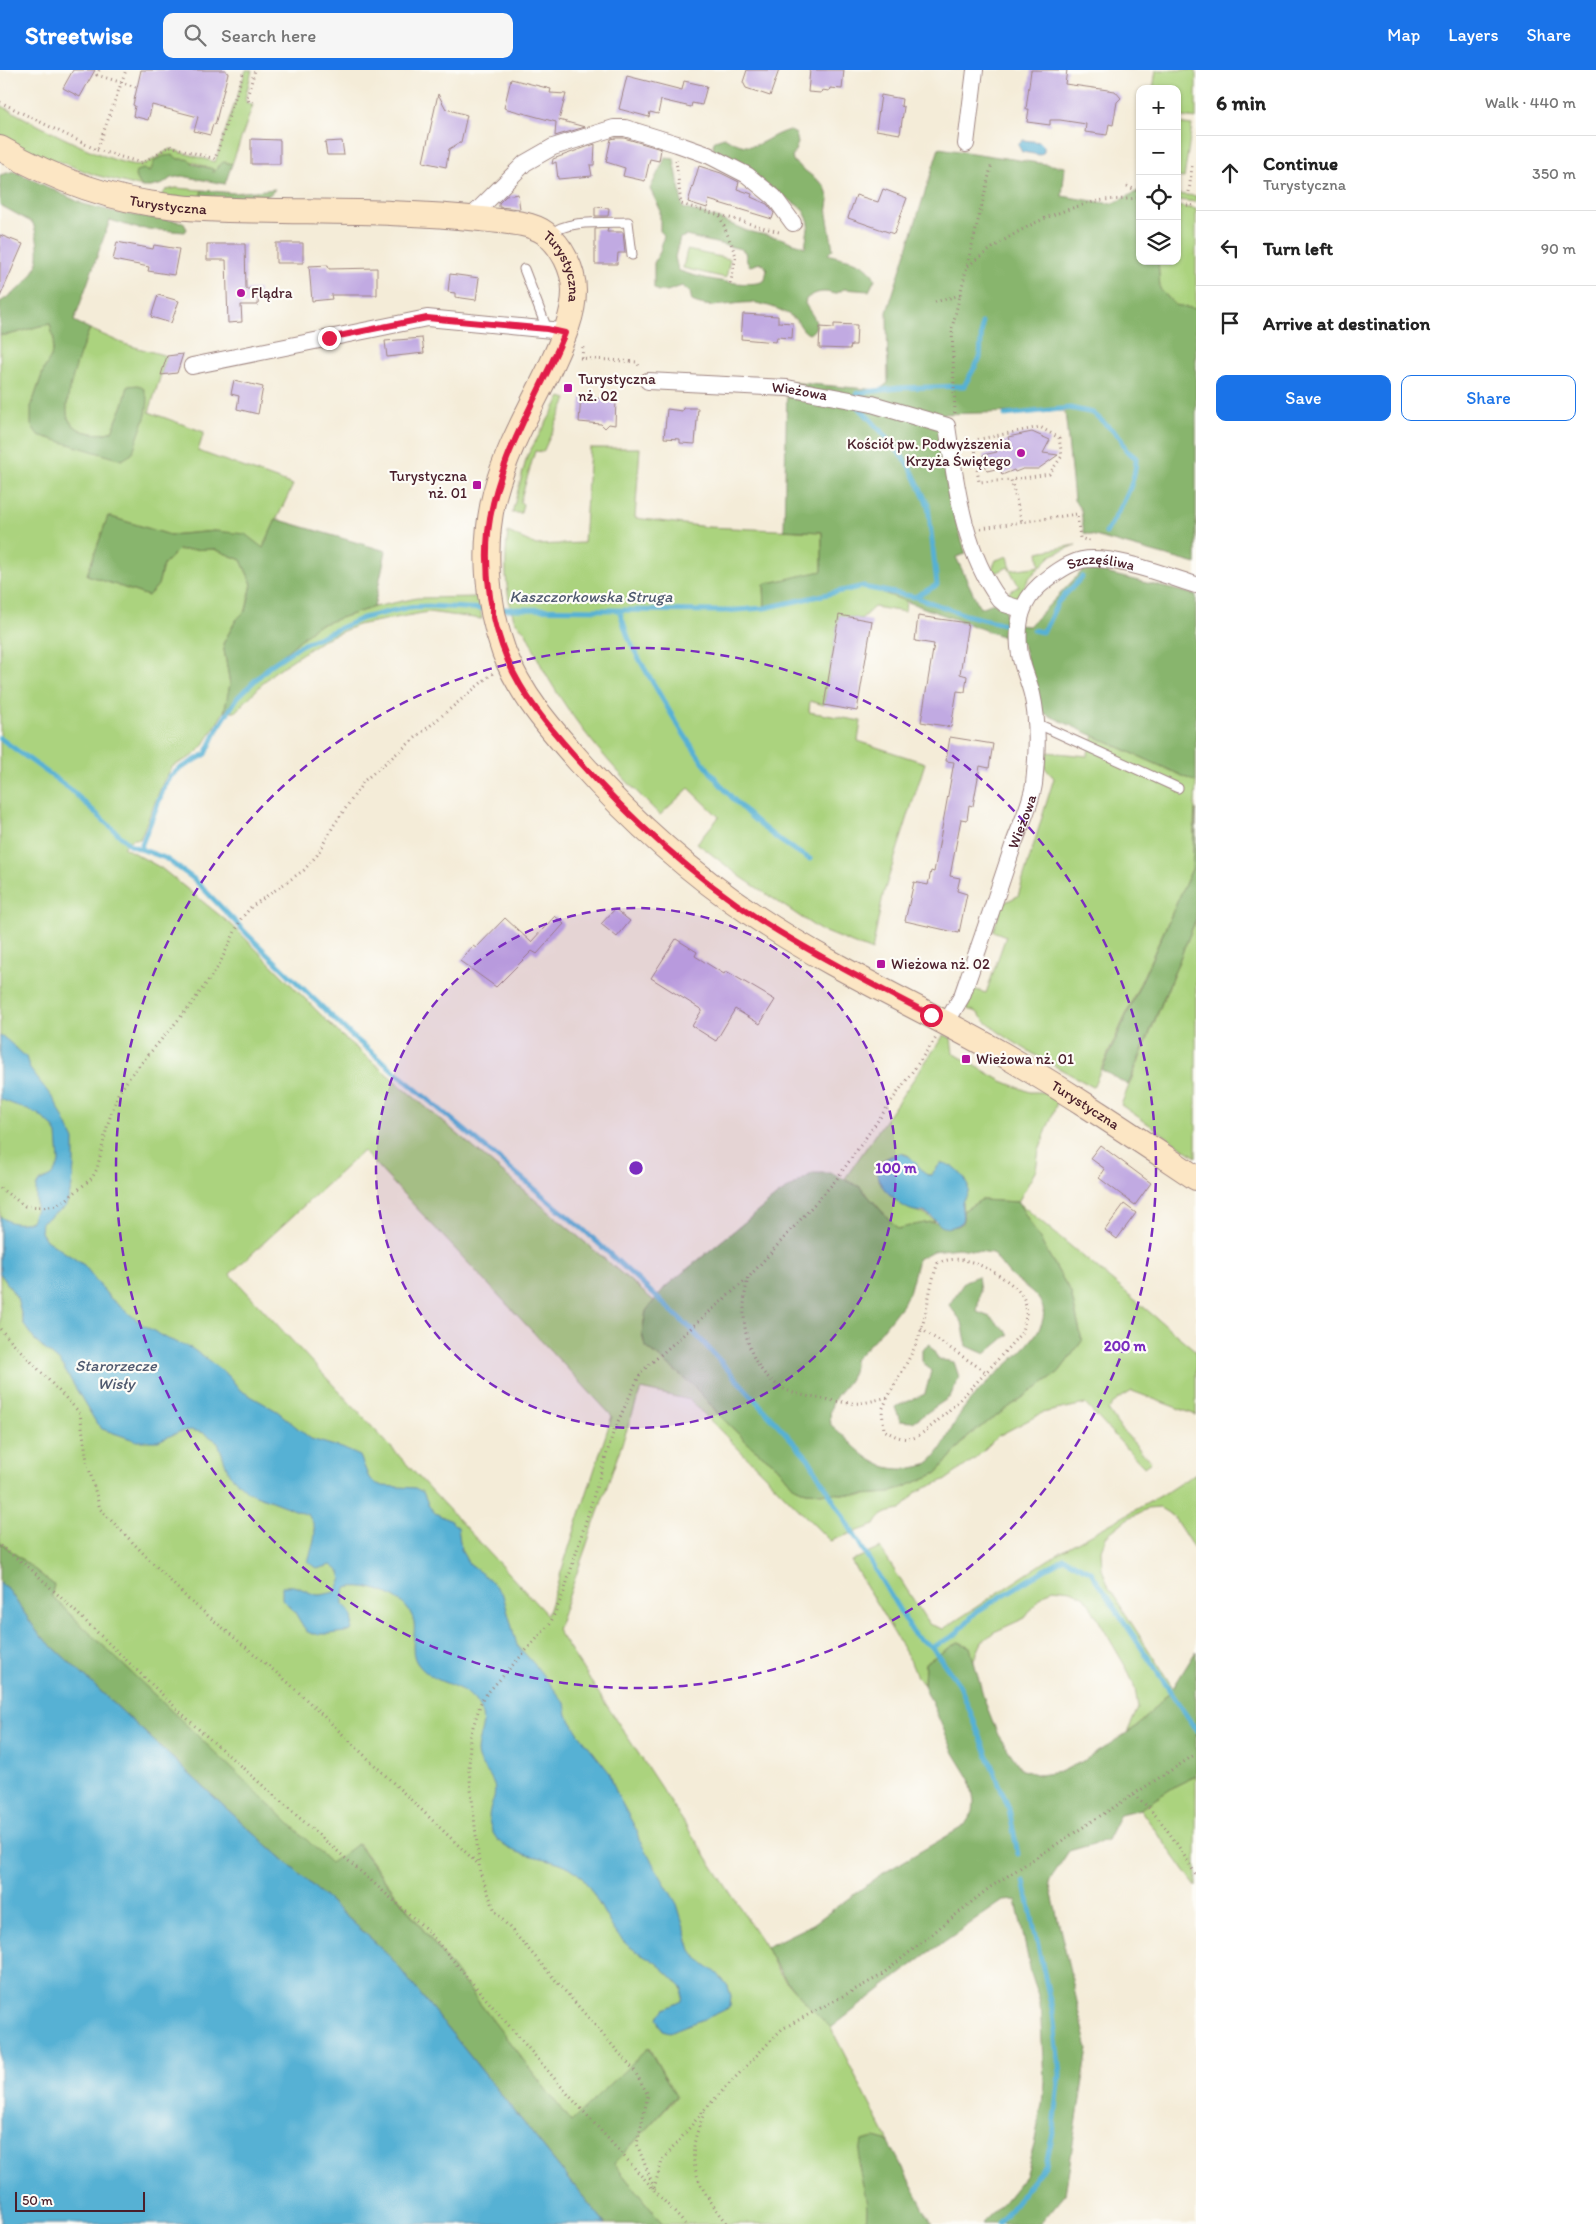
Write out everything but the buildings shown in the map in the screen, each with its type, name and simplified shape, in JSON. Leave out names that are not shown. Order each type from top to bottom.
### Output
[{"type":"street","points":[[966,144],[975,70]]},
{"type":"street","points":[[470,218],[525,163],[553,147],[574,139],[614,128],[625,128],[708,155],[747,175],[774,197],[793,223]]},
{"type":"street","name":"Turystyczna","points":[[0,148],[38,169],[69,182],[128,200],[165,206],[197,209],[410,213],[518,223],[537,228],[549,237],[562,252],[572,278],[574,293],[510,450],[494,496],[488,534],[487,570],[493,609],[509,663],[523,690],[540,716],[638,823],[674,855],[722,893],[793,940],[946,1023],[1070,1094],[1196,1178]]},
{"type":"street","points":[[192,366],[427,318],[556,338]]},
{"type":"street","name":"Wieżowa","points":[[648,381],[788,388],[872,404],[951,423]]},
{"type":"street","points":[[951,423],[953,466],[966,530],[974,552],[993,592],[1005,604],[1021,609]]},
{"type":"street","name":"Szczęśliwa","points":[[1021,609],[1047,579],[1081,560],[1107,560],[1196,585]]},
{"type":"street","name":"Wieżowa","points":[[946,1023],[962,996],[1034,787],[1038,724],[1032,692],[1021,662],[1018,628],[1021,609]]},
{"type":"lane","points":[[549,237],[558,229],[570,225],[628,222],[632,255]]},
{"type":"lane","points":[[524,269],[556,338]]},
{"type":"lane","points":[[1038,724],[1178,788]]},
{"type":"path","points":[[99,70],[97,75],[121,84],[136,87]]},
{"type":"path","points":[[97,150],[126,70]]},
{"type":"path","points":[[0,102],[97,150],[142,162],[170,146],[215,159],[244,70]]},
{"type":"path","points":[[253,103],[249,102],[247,97],[255,70]]},
{"type":"path","points":[[674,143],[681,204],[780,233],[793,223]]},
{"type":"path","points":[[951,423],[952,328],[992,163]]},
{"type":"path","points":[[1189,192],[1193,166]]},
{"type":"path","points":[[1127,186],[1136,190]]},
{"type":"path","points":[[967,266],[1004,238],[1030,224],[1099,201],[1136,198]]},
{"type":"path","points":[[1181,204],[1196,206]]},
{"type":"path","points":[[720,216],[736,256],[730,286]]},
{"type":"path","points":[[935,302],[960,295]]},
{"type":"path","points":[[556,338],[575,358],[636,362],[648,381]]},
{"type":"path","points":[[1040,427],[1059,438],[1062,456],[1049,474],[1011,480],[978,482],[975,440],[1040,427]]},
{"type":"path","points":[[953,466],[976,462]]},
{"type":"path","points":[[1011,480],[1022,522]]},
{"type":"path","points":[[966,530],[1077,514],[1079,543]]},
{"type":"path","points":[[1080,538],[1098,544]]},
{"type":"path","points":[[0,1188],[25,1206],[42,1207],[56,1205],[67,1199],[92,1178],[97,1169],[108,1123],[118,1094],[131,1074],[190,1006],[227,951],[240,922],[250,907],[304,870],[317,855],[334,824],[365,780],[483,680],[509,663]]},
{"type":"path","points":[[654,2188],[637,2144],[648,2095],[634,2070],[495,1911],[480,1872],[469,1771],[470,1736],[482,1699],[550,1624],[564,1592],[614,1430],[641,1372],[748,1278],[836,1180],[946,1023]]},
{"type":"path","points":[[948,1259],[968,1261],[984,1267],[1011,1284],[1024,1298],[1027,1317],[1021,1333],[950,1410],[914,1438],[898,1438],[884,1430],[881,1419],[882,1410],[888,1397],[914,1350],[922,1329],[933,1277],[938,1263],[948,1259]]},
{"type":"path","points":[[748,1278],[744,1295],[743,1316],[746,1335],[754,1357],[763,1372],[785,1389],[806,1396],[860,1403],[888,1397]]},
{"type":"path","points":[[0,1329],[80,1413],[87,1460],[100,1509],[188,1599],[290,1684],[479,1864]]},
{"type":"path","points":[[922,1329],[986,1372]]},
{"type":"path","points":[[0,1546],[30,1568],[195,1726],[426,1929],[560,2085],[685,2224]]},
{"type":"path","points":[[654,2188],[662,2161],[705,2109],[782,2029],[880,1976],[989,1888],[1196,1754]]},
{"type":"path","points":[[1133,1795],[1142,1800],[1152,1812],[1181,1850],[1196,1875]]},
{"type":"path","points":[[705,2109],[694,2146],[694,2169],[706,2198],[728,2224]]},
{"type":"green space","points":[[246,70],[252,70],[245,99],[247,103],[253,105],[232,164],[226,162],[219,165],[213,174],[213,169],[191,161],[178,159],[135,176],[142,187],[95,175],[58,161],[42,161],[0,138],[0,105],[73,142],[115,160],[132,164],[144,164],[170,149],[215,162]]},
{"type":"green space","points":[[1156,70],[1196,70],[1196,119],[1181,117],[1181,85],[1154,85]]},
{"type":"green space","points":[[1181,124],[1192,125],[1184,178],[1181,178]]},
{"type":"green space","points":[[789,130],[796,134],[798,143],[792,158],[794,162],[825,186],[829,200],[827,214],[833,249],[828,254],[861,264],[871,272],[875,279],[869,291],[844,289],[834,294],[820,292],[806,299],[805,303],[816,323],[816,327],[809,334],[793,317],[769,306],[747,303],[711,306],[692,301],[690,292],[682,286],[667,291],[658,291],[654,288],[654,263],[660,252],[664,235],[660,231],[660,209],[650,189],[665,158],[674,159],[683,208],[717,218],[747,231],[780,238],[805,247],[809,222],[803,209],[714,150],[715,140],[724,137],[744,146],[751,146]],"holes":[[[686,236],[741,249],[745,252],[750,266],[760,263],[767,269],[765,280],[749,284],[696,276],[678,270],[675,257],[680,238]]]},
{"type":"green space","points":[[939,148],[1065,167],[1062,196],[1112,204],[1136,192],[1136,265],[1158,265],[1160,289],[1175,305],[1196,309],[1196,564],[1084,533],[1081,510],[1074,500],[1065,411],[937,414],[949,498],[966,554],[956,557],[980,608],[994,603],[1006,609],[1005,624],[1029,626],[1085,568],[1196,595],[1196,782],[1041,712],[1023,644],[864,586],[765,608],[764,584],[822,571],[822,532],[784,530],[787,382],[879,390],[888,383],[887,312]]},
{"type":"green space","points":[[173,155],[178,159],[187,159],[193,164],[213,169],[213,173],[223,162],[232,164],[225,184],[182,176],[171,178],[163,184],[142,187],[135,176],[136,171],[143,169],[150,172],[155,160]]},
{"type":"green space","points":[[14,171],[83,204],[119,213],[183,222],[187,229],[185,232],[136,228],[110,220],[74,321],[90,329],[82,347],[70,387],[67,410],[69,421],[73,425],[86,432],[102,434],[112,431],[123,405],[128,386],[138,385],[144,389],[148,401],[146,415],[132,454],[122,460],[38,435],[31,425],[31,407],[44,369],[51,357],[54,340],[50,324],[12,334],[0,335],[0,302],[22,286],[29,278],[38,261],[37,238],[33,223],[0,205],[0,175]]},
{"type":"green space","points":[[176,188],[202,190],[200,199],[161,196],[166,190]]},
{"type":"green space","points":[[275,189],[261,199],[251,201],[200,199],[202,190],[234,193]]},
{"type":"green space","points":[[1181,194],[1196,196],[1196,202],[1181,200]]},
{"type":"green space","points":[[1181,207],[1196,209],[1196,309],[1175,305],[1160,289],[1158,265],[1181,265]]},
{"type":"green space","points":[[687,250],[730,259],[726,278],[683,268]]},
{"type":"green space","points":[[50,324],[54,340],[51,358],[44,369],[31,407],[121,460],[137,435],[144,418],[146,399],[144,389],[128,387],[112,431],[99,434],[84,431],[73,425],[68,418],[67,399],[70,386],[90,329],[124,344],[167,356],[149,412],[204,432],[198,451],[293,485],[263,548],[215,531],[170,535],[108,516],[87,575],[148,596],[158,585],[163,565],[178,550],[214,549],[241,560],[252,584],[246,610],[236,620],[223,644],[230,684],[225,711],[253,681],[316,626],[374,607],[417,598],[478,597],[482,619],[428,612],[358,625],[324,639],[273,673],[235,712],[224,712],[203,746],[193,756],[173,766],[164,780],[140,839],[132,839],[123,847],[161,868],[233,926],[342,1036],[654,1301],[647,1312],[644,1322],[645,1346],[694,1386],[721,1417],[752,1447],[777,1466],[793,1486],[806,1492],[862,1495],[890,1493],[937,1473],[968,1436],[1059,1372],[1082,1341],[1071,1293],[1018,1202],[1196,1351],[1196,1415],[1132,1391],[1117,1400],[1108,1410],[1118,1425],[1151,1462],[1144,1467],[1085,1404],[1042,1413],[998,1436],[976,1458],[947,1479],[916,1492],[901,1510],[885,1514],[875,1525],[830,1541],[690,1400],[641,1389],[557,1630],[766,1947],[778,1971],[831,2028],[889,2142],[875,2138],[858,2164],[867,2201],[865,2224],[663,2224],[614,2164],[676,2097],[649,2048],[571,2123],[358,1844],[331,1864],[51,1596],[54,1585],[0,1542],[0,335]],"holes":[[[363,1151],[612,1416],[547,1615],[230,1274]]]},
{"type":"green space","points":[[561,397],[567,399],[543,452],[535,451],[520,502],[523,504],[521,513],[512,513],[527,456]]},
{"type":"green space","points":[[590,448],[640,448],[635,518],[708,527],[822,532],[822,572],[764,584],[765,607],[864,586],[906,601],[905,612],[874,607],[861,619],[839,616],[824,705],[810,701],[809,712],[861,721],[858,741],[925,763],[883,895],[872,951],[820,930],[741,877],[697,843],[719,817],[689,788],[660,815],[611,764],[581,727],[554,688],[526,633],[515,621],[506,576],[508,532],[536,545],[584,543]]},
{"type":"green space","points":[[108,516],[170,535],[215,531],[245,534],[263,548],[276,519],[386,551],[374,607],[316,626],[253,681],[224,712],[230,684],[223,644],[236,620],[246,610],[252,584],[241,560],[214,549],[178,550],[163,565],[158,585],[148,596],[87,575]]},
{"type":"green space","points":[[1076,545],[1052,555],[1030,577],[1016,600],[1006,594],[1019,586],[1008,567],[994,574],[992,569],[996,560],[1008,556],[1011,570],[1040,566],[1038,552]]},
{"type":"green space","points":[[1094,736],[1196,782],[1192,869],[1093,1087],[1013,1041],[997,1031],[977,1012],[967,1009],[973,989],[986,993],[1006,936],[993,931],[1003,903],[1018,896],[1054,778],[1045,768],[1047,752],[1087,756]]},
{"type":"green space","points":[[1196,809],[1196,919],[1128,1085],[1102,1070],[1192,869]]},
{"type":"green space","points":[[1196,919],[1196,1157],[1121,1105]]},
{"type":"green space","points":[[944,1035],[951,1038],[953,1053],[1002,1081],[1030,1092],[1043,1092],[1058,1100],[1039,1150],[1036,1170],[1018,1202],[981,1200],[963,1211],[962,1202],[968,1186],[963,1177],[950,1166],[941,1163],[931,1175],[927,1175],[906,1154],[894,1155],[884,1159],[878,1180],[885,1190],[904,1206],[927,1215],[935,1221],[898,1229],[860,1187],[844,1180]]},
{"type":"green space","points":[[813,1173],[832,1173],[860,1187],[898,1229],[933,1222],[957,1226],[961,1224],[963,1219],[963,1211],[981,1200],[1018,1202],[1071,1293],[1082,1341],[1059,1372],[968,1436],[937,1473],[890,1493],[862,1495],[806,1492],[793,1486],[777,1466],[752,1447],[721,1417],[694,1386],[645,1346],[642,1333],[646,1311],[665,1287],[778,1195]],"holes":[[[958,1248],[992,1253],[1009,1274],[1033,1293],[1041,1302],[1043,1318],[1039,1328],[1023,1349],[974,1396],[931,1461],[923,1466],[906,1469],[882,1466],[864,1455],[831,1425],[830,1413],[832,1404],[850,1378],[854,1360],[880,1333],[901,1306],[909,1293],[918,1259],[933,1251]]]},
{"type":"green space","points":[[978,1276],[980,1291],[977,1312],[990,1317],[1009,1334],[985,1354],[967,1346],[962,1322],[949,1305],[965,1281]]},
{"type":"green space","points":[[930,1344],[938,1359],[954,1362],[959,1377],[950,1397],[913,1422],[900,1421],[895,1407],[925,1394],[931,1371],[922,1361],[922,1350]]},
{"type":"green space","points":[[1196,1473],[1196,1552],[1173,1516],[1160,1508],[1147,1509],[1127,1519],[1107,1535],[1101,1550],[1102,1569],[1109,1588],[1173,1688],[1139,1725],[1127,1733],[1138,1708],[1135,1688],[1127,1669],[1085,1597],[1071,1590],[1053,1588],[1042,1596],[1025,1618],[994,1632],[982,1642],[973,1662],[970,1647],[959,1642],[925,1663],[924,1685],[917,1677],[910,1660],[851,1561],[880,1548],[929,1624],[943,1629],[1063,1550],[1162,1495]]},
{"type":"green space","points":[[0,1542],[54,1585],[51,1596],[331,1863],[357,1844],[571,2122],[648,2048],[676,2096],[614,2164],[663,2224],[605,2224],[388,1954],[227,1809],[38,1633],[8,1589],[0,1583]]},
{"type":"green space","points":[[958,1642],[970,1647],[985,1702],[998,1735],[1022,1770],[1039,1775],[1060,1772],[1085,1760],[1139,1725],[1173,1688],[1196,1651],[1196,1776],[1177,1785],[1140,1809],[1120,1814],[1107,1840],[1069,1851],[1049,1881],[1088,2049],[1065,2194],[1040,2224],[981,2224],[1004,2202],[1025,2176],[1034,2145],[1042,2104],[1044,2081],[1040,2002],[1031,1973],[1016,1900],[1003,1901],[926,1954],[831,2028],[787,1981],[766,1947],[813,1924],[882,1874],[964,1826],[973,1812],[974,1802],[970,1779],[954,1753],[924,1685],[925,1663]]},
{"type":"green space","points":[[1196,1776],[1196,1887],[1140,1809],[1177,1785]]},
{"type":"green space","points":[[875,2138],[889,2142],[932,2224],[865,2224],[867,2209],[859,2156],[862,2141]]},
{"type":"water","points":[[1023,140],[1040,142],[1044,146],[1044,152],[1040,155],[1022,152],[1018,145]]},
{"type":"water","name":"Starorzecze Wisły","points":[[0,1036],[26,1057],[30,1069],[55,1101],[74,1140],[72,1186],[66,1206],[42,1222],[41,1232],[46,1240],[84,1265],[110,1298],[143,1325],[168,1339],[191,1348],[229,1376],[240,1390],[277,1411],[311,1439],[342,1448],[360,1456],[369,1478],[375,1483],[383,1486],[415,1488],[423,1492],[429,1506],[435,1513],[458,1527],[461,1550],[469,1564],[489,1579],[503,1595],[517,1645],[565,1703],[567,1715],[579,1734],[609,1772],[617,1794],[637,1831],[639,1840],[677,1904],[691,1950],[696,1957],[717,1973],[728,1986],[731,1996],[730,2007],[670,2032],[662,2030],[657,2017],[665,2009],[682,2001],[683,1989],[656,1963],[624,1942],[611,1926],[589,1887],[575,1871],[553,1861],[516,1852],[506,1847],[497,1839],[489,1821],[495,1791],[494,1785],[479,1761],[477,1752],[483,1720],[482,1715],[470,1695],[425,1672],[417,1663],[413,1653],[414,1622],[411,1613],[404,1605],[386,1593],[376,1590],[365,1587],[346,1588],[343,1604],[352,1616],[351,1631],[312,1634],[306,1631],[294,1611],[282,1599],[282,1587],[292,1586],[313,1594],[322,1595],[335,1592],[342,1579],[340,1572],[331,1565],[317,1569],[308,1562],[315,1532],[308,1515],[248,1492],[229,1474],[218,1442],[204,1433],[191,1430],[179,1432],[158,1441],[137,1441],[102,1429],[97,1424],[60,1362],[36,1342],[24,1325],[17,1298],[0,1273],[0,1216],[7,1221],[15,1223],[31,1221],[36,1209],[36,1187],[39,1182],[51,1176],[59,1161],[57,1134],[52,1126],[38,1114],[0,1099]]},
{"type":"water","points":[[900,1153],[909,1156],[927,1175],[931,1175],[941,1163],[955,1169],[964,1177],[967,1182],[968,1192],[962,1202],[963,1218],[960,1224],[948,1228],[944,1227],[926,1213],[913,1211],[905,1207],[883,1187],[877,1174],[880,1164]]},
{"type":"water","points":[[0,1583],[8,1589],[38,1633],[227,1809],[388,1954],[605,2224],[0,2224]]},
{"type":"waterway","name":"Kaszczorkowska Struga","points":[[856,398],[858,393],[899,388],[964,386],[980,358],[982,323]]},
{"type":"waterway","name":"Kaszczorkowska Struga","points":[[857,405],[891,442],[911,469],[928,505],[937,585],[915,597],[863,587]]},
{"type":"waterway","points":[[1005,415],[1070,408],[1093,413],[1120,437],[1126,450],[1136,458],[1135,469],[1126,497],[1106,533]]},
{"type":"waterway","points":[[1033,630],[1042,632],[1058,602],[1082,577]]},
{"type":"waterway","name":"Kaszczorkowska Struga","points":[[500,609],[723,611],[765,608],[864,586]]},
{"type":"waterway","points":[[915,597],[966,615],[1004,624]]},
{"type":"waterway","name":"Kaszczorkowska Struga","points":[[140,849],[165,785],[170,777],[179,769],[206,754],[218,728],[238,697],[271,665],[301,645],[363,618],[409,607],[429,606],[486,609]]},
{"type":"waterway","points":[[619,610],[638,657],[685,737],[702,761],[720,784],[761,826],[785,844],[810,859]]},
{"type":"waterway","points":[[0,738],[70,789],[130,845],[165,858],[194,879],[248,935],[351,1035],[585,1231],[690,1328],[808,1458],[915,1636],[932,1647],[954,1636],[976,1612],[1064,1558],[1091,1572],[1196,1730]]},
{"type":"waterway","points":[[932,1647],[960,1686],[1009,1809],[1018,1854]]},
{"type":"waterway","points":[[998,2224],[1046,2164],[1054,2128],[1060,2074],[1053,2014],[1024,1881]]},
{"type":"place","name":"Flądra","points":[[241,293]]},
{"type":"place","name":"Turystyczna nż. 02","points":[[568,388]]},
{"type":"place","name":"Kościół pw. Podwyższenia Krzyża Świętego","points":[[1021,453]]},
{"type":"place","name":"Turystyczna nż. 01","points":[[477,485]]},
{"type":"place","name":"Wieżowa nż. 02","points":[[881,964]]},
{"type":"place","name":"Wieżowa nż. 01","points":[[966,1059]]},
{"type":"route","points":[[329,338],[427,318],[547,329],[565,333],[510,450],[494,496],[488,534],[487,570],[496,625],[509,663],[523,690],[540,716],[597,781],[638,823],[686,865],[758,919],[870,983],[931,1015]]}]
